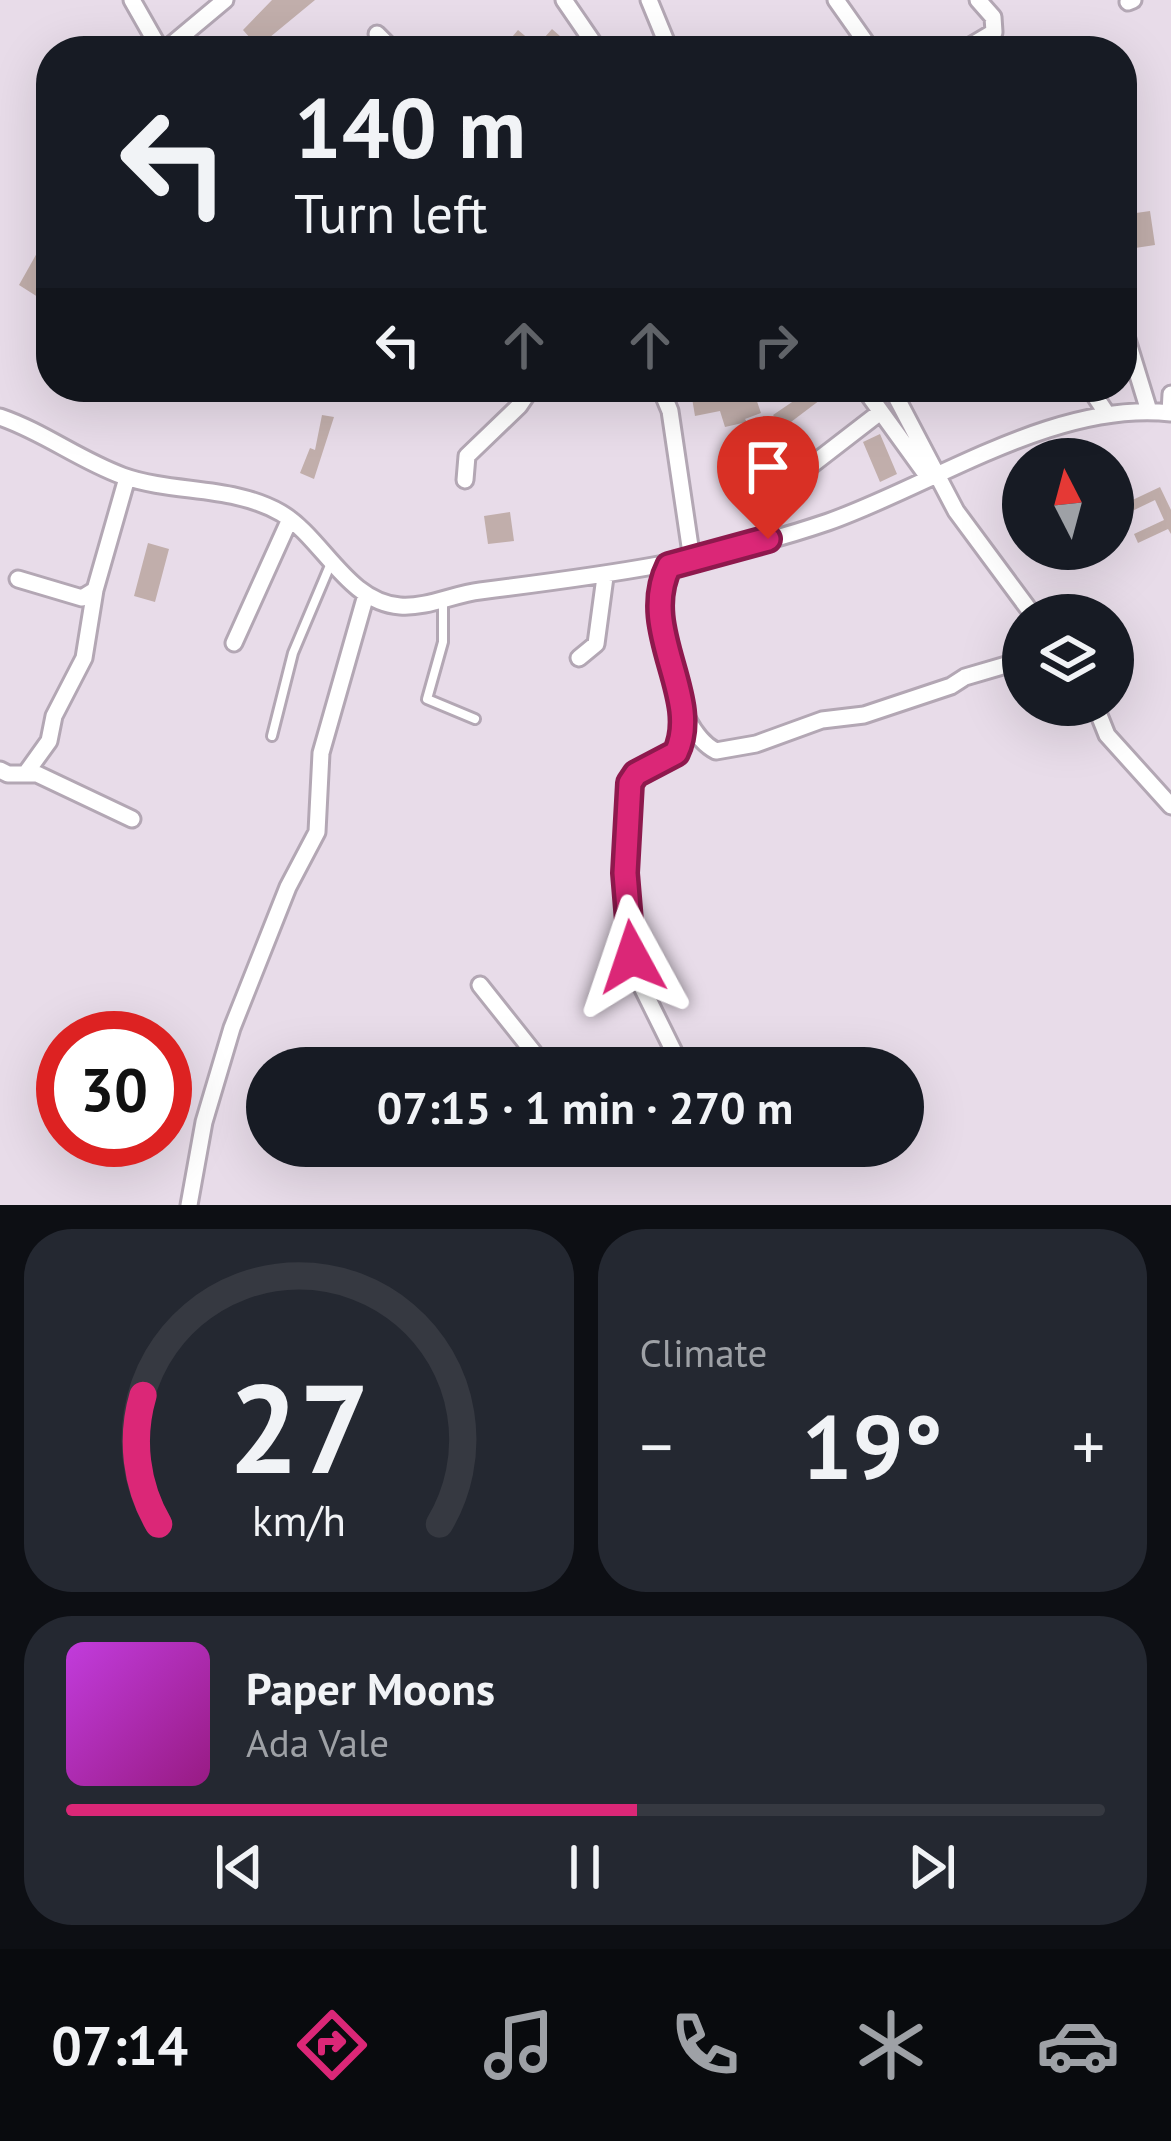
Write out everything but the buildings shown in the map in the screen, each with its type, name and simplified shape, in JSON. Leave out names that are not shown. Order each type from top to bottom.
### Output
[{"type":"street","points":[[131,0],[153,36]]},
{"type":"street","points":[[181,36],[225,0]]},
{"type":"street","points":[[564,0],[589,36]]},
{"type":"street","points":[[649,0],[664,36]]},
{"type":"street","points":[[836,0],[861,36]]},
{"type":"street","points":[[978,0],[993,17],[994,32],[987,36]]},
{"type":"street","points":[[1137,371],[1149,410]]},
{"type":"street","points":[[0,417],[127,478],[244,497],[290,519],[366,595],[400,606],[605,577],[654,576],[669,566],[827,522],[1019,440],[1106,414],[1170,413],[1171,394]]},
{"type":"street","points":[[465,480],[466,457],[522,402]]},
{"type":"street","points":[[666,402],[692,560]]},
{"type":"street","points":[[872,402],[932,474]]},
{"type":"street","points":[[898,402],[932,474],[1017,594]]},
{"type":"street","points":[[1098,402],[1106,414]]},
{"type":"street","points":[[800,473],[879,413]]},
{"type":"street","points":[[26,773],[49,740],[54,716],[84,658],[95,590],[127,478]]},
{"type":"street","points":[[235,643],[290,519]]},
{"type":"street","points":[[654,576],[663,644],[686,718],[704,745],[716,751],[729,751],[822,720],[864,715],[1002,666]]},
{"type":"street","points":[[579,658],[596,644],[605,577]]},
{"type":"street","points":[[18,579],[82,598],[95,590]]},
{"type":"street","points":[[189,1205],[204,1122],[232,1028],[288,886],[317,832],[320,753],[366,595]]},
{"type":"street","points":[[671,1047],[636,975],[625,873],[626,826],[630,783],[636,774],[676,753],[686,718]]},
{"type":"street","points":[[1101,726],[1171,806]]},
{"type":"street","points":[[0,770],[37,774],[132,819]]},
{"type":"street","points":[[480,985],[529,1047]]},
{"type":"lane","points":[[272,736],[293,653],[332,561]]},
{"type":"lane","points":[[443,598],[443,642],[427,699],[475,719]]},
{"type":"route","points":[[632,957],[625,873],[630,783],[636,774],[676,753],[686,718],[663,644],[661,582],[669,566],[768,539]]}]
